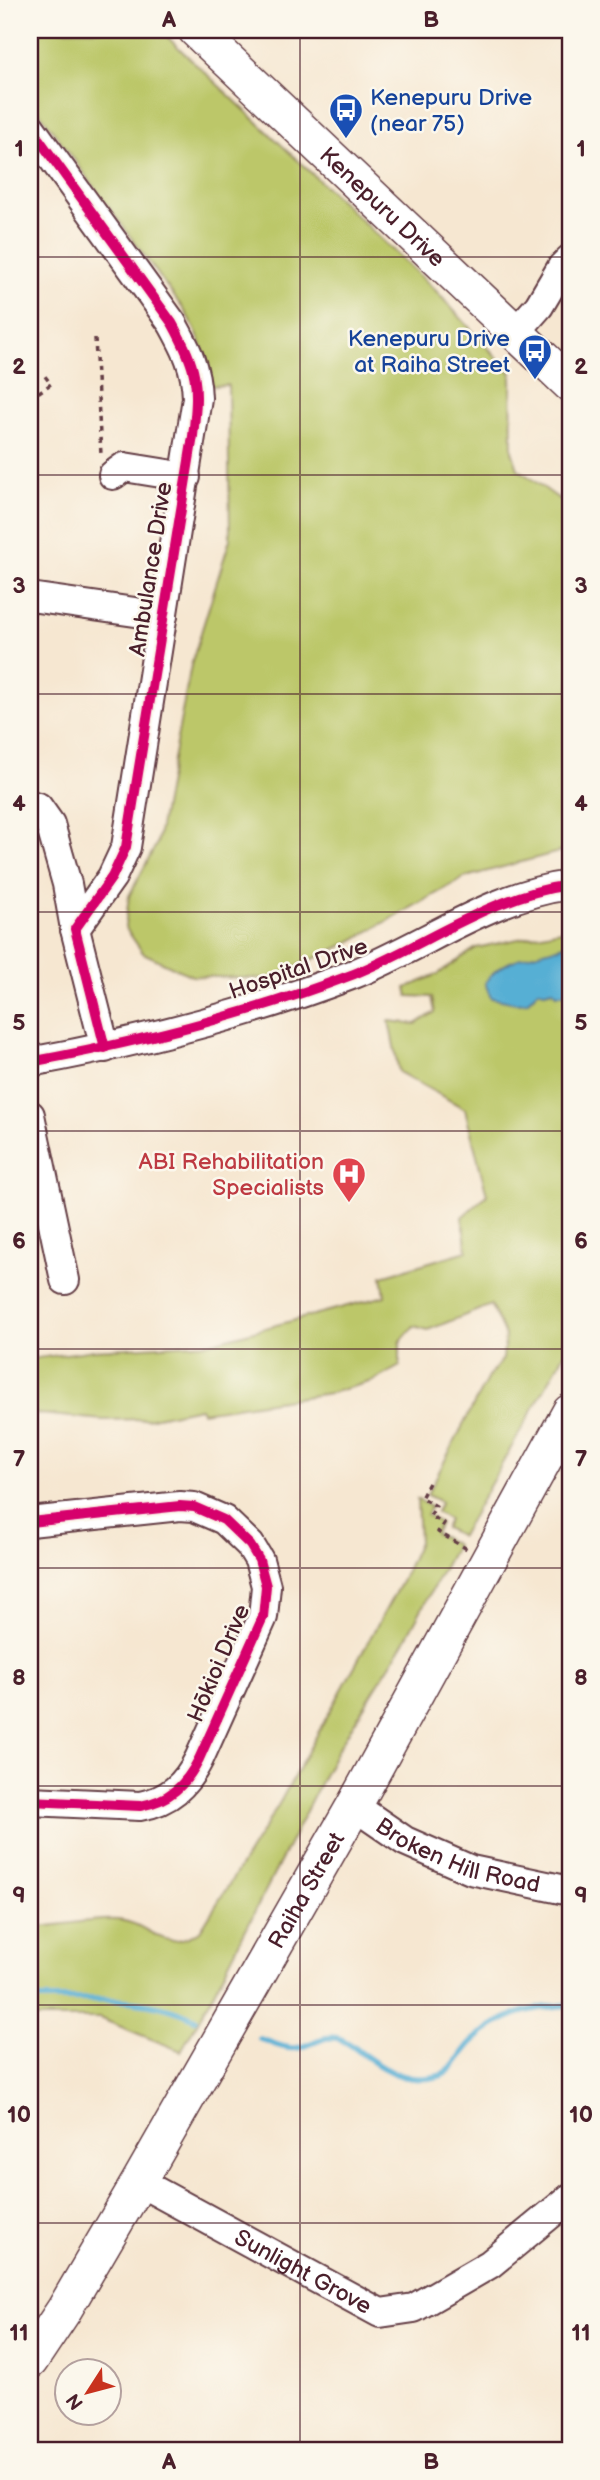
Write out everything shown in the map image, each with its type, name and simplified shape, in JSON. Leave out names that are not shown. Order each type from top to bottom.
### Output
[{"type":"main road","name":"Kenepuru Drive","points":[[196,30],[570,384]]},
{"type":"main road","name":"Raiha Street","points":[[30,2361],[64,2310],[139,2182],[354,1806],[570,1412]]},
{"type":"street","name":"Ambulance Drive","points":[[30,127],[172,323],[190,354],[196,378],[197,398],[186,477],[126,848],[112,877],[75,929]]},
{"type":"street","points":[[516,332],[539,306],[562,267],[570,259]]},
{"type":"street","points":[[107,469],[124,467],[186,477]]},
{"type":"street","points":[[30,597],[163,616]]},
{"type":"street","points":[[30,805],[38,807],[50,824],[67,884],[75,929],[105,1048]]},
{"type":"street","name":"Hospital Drive","points":[[30,1062],[105,1048],[299,994],[405,952],[506,901],[570,886]]},
{"type":"street","points":[[30,1115],[65,1280]]},
{"type":"street","name":"Hōkioi Drive","points":[[30,1522],[166,1507],[194,1507],[224,1520],[250,1545],[263,1572],[266,1598],[260,1627],[200,1759],[192,1773],[174,1792],[156,1802],[140,1806],[30,1801]]},
{"type":"street","name":"Broken Hill Road","points":[[354,1806],[405,1841],[471,1870],[570,1891]]},
{"type":"street","name":"Sunlight Grove","points":[[139,2182],[380,2314],[414,2308],[490,2264],[570,2198]]},
{"type":"path","points":[[95,338],[102,453],[107,469]]},
{"type":"path","points":[[30,398],[51,384],[44,375]]},
{"type":"path","points":[[429,1483],[421,1498],[436,1506],[430,1516],[444,1523],[438,1532],[449,1538]]},
{"type":"green space","points":[[30,30],[160,30],[436,291],[511,373],[512,451],[518,469],[570,507],[570,849],[466,877],[344,945],[269,979],[192,976],[143,953],[125,927],[129,896],[157,843],[191,665],[230,539],[228,385],[212,386],[202,346],[184,310],[30,99]]},
{"type":"green space","points":[[570,928],[570,944],[545,952],[529,997],[539,990],[553,990],[557,994],[570,993],[570,1344],[461,1536],[445,1528],[449,1520],[436,1512],[441,1502],[427,1495],[488,1377],[503,1359],[505,1336],[491,1305],[428,1330],[414,1326],[400,1342],[400,1366],[373,1381],[330,1393],[202,1412],[200,1408],[147,1419],[103,1420],[30,1413],[30,1359],[94,1350],[209,1343],[385,1296],[382,1276],[467,1251],[462,1217],[487,1195],[465,1109],[399,1072],[389,1021],[416,1024],[435,1012],[432,997],[408,996],[406,988],[438,974],[476,948]]},
{"type":"green space","points":[[417,1499],[431,1507],[427,1515],[440,1523],[435,1533],[456,1545],[403,1644],[336,1752],[210,2000],[181,2051],[99,2018],[30,2018],[30,1927],[118,1920],[140,1926],[165,1939],[175,1940],[200,1931],[279,1804],[402,1580],[419,1542]]},
{"type":"water","points":[[570,944],[570,993],[557,994],[553,990],[539,990],[527,1002],[516,1003],[491,998],[485,983],[500,967]]},
{"type":"waterway","points":[[30,1999],[135,2002],[156,2005],[195,2019]]},
{"type":"waterway","points":[[260,2039],[292,2048],[326,2038],[337,2038],[399,2075],[428,2078],[449,2070],[468,2046],[494,2025],[530,2010],[570,2005]]},
{"type":"cycle path","points":[[30,127],[172,323],[192,365],[196,389],[193,436],[126,847],[112,877],[75,929],[105,1048]]},
{"type":"cycle path","points":[[30,1062],[153,1036],[275,1002],[354,974],[459,922],[513,899],[570,885]]},
{"type":"cycle path","points":[[30,1522],[180,1506],[194,1507],[224,1520],[250,1545],[259,1560],[266,1586],[263,1617],[199,1759],[176,1790],[160,1800],[140,1806],[30,1801]]},
{"type":"place","name":"Kenepuru Drive (near 75)","points":[[346,140]]},
{"type":"place","name":"Kenepuru Drive at Raiha Street","points":[[535,381]]},
{"type":"place","name":"ABI Rehabilitation Specialists","points":[[349,1204]]}]
